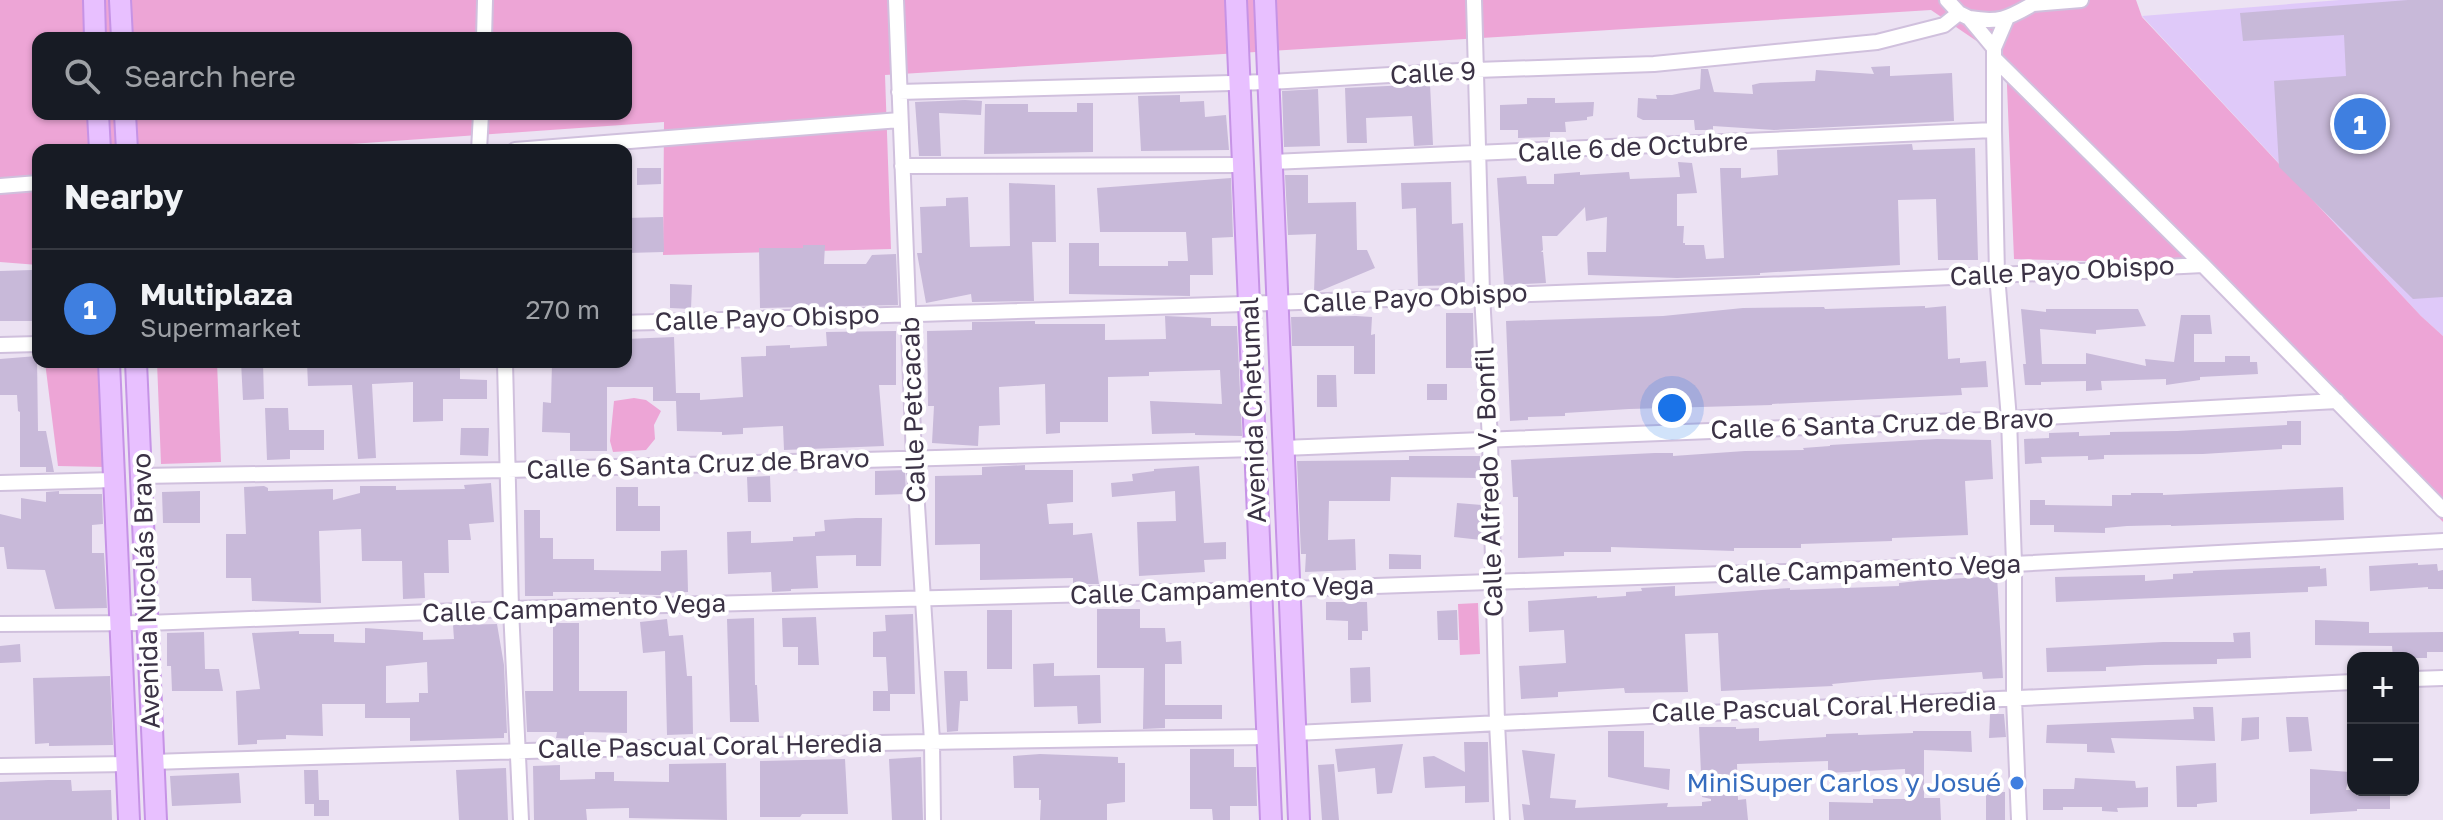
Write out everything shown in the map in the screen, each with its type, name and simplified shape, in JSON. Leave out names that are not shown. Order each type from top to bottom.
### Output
[{"type":"main road","name":"Avenida Chetumal","points":[[1236,0],[1271,820]]},
{"type":"main road","name":"Avenida Chetumal","points":[[1265,0],[1299,820]]},
{"type":"main road","points":[[95,32],[94,4],[120,8],[122,32]]},
{"type":"main road","points":[[98,120],[100,144]]},
{"type":"main road","points":[[125,120],[127,144]]},
{"type":"main road","name":"Avenida Nicolás Bravo","points":[[109,368],[129,820]]},
{"type":"main road","name":"Avenida Nicolás Bravo","points":[[136,368],[156,820]]},
{"type":"street","points":[[484,32],[485,0]]},
{"type":"street","name":"Calle Petcacab","points":[[896,0],[914,458],[932,741],[933,820]]},
{"type":"street","name":"Calle Alfredo V. Bonfil","points":[[1474,0],[1502,820]]},
{"type":"street","points":[[1947,0],[1964,15],[1994,53],[2443,510]]},
{"type":"street","points":[[1964,15],[1989,22],[2006,20],[2034,2],[2081,0]]},
{"type":"street","name":"Calle 9","points":[[899,92],[1269,82],[1654,64],[1877,42],[1944,25],[1964,15]]},
{"type":"street","points":[[2006,20],[1994,53],[1994,130],[1997,275],[2009,419],[2019,820]]},
{"type":"street","points":[[479,144],[481,120]]},
{"type":"street","points":[[592,144],[900,120]]},
{"type":"street","name":"Calle 6 de Octubre","points":[[1272,162],[1994,130]]},
{"type":"street","points":[[902,166],[1243,165]]},
{"type":"street","points":[[0,186],[32,183]]},
{"type":"street","name":"Calle Payo Obispo","points":[[632,323],[1278,304],[2203,265]]},
{"type":"street","points":[[0,345],[32,344]]},
{"type":"street","points":[[505,368],[511,609],[521,820]]},
{"type":"street","name":"Calle 6 Santa Cruz de Bravo","points":[[1283,448],[2009,419],[2337,401]]},
{"type":"street","name":"Calle 6 Santa Cruz de Bravo","points":[[141,476],[508,470],[1255,449]]},
{"type":"street","points":[[0,483],[114,480]]},
{"type":"street","name":"Calle Campamento Vega","points":[[0,624],[147,623],[511,609],[1289,589],[2014,564],[2443,541]]},
{"type":"street","points":[[2419,679],[2443,678]]},
{"type":"street","name":"Calle Pascual Coral Heredia","points":[[1295,733],[2347,682]]},
{"type":"street","name":"Calle Pascual Coral Heredia","points":[[153,762],[519,750],[1267,737]]},
{"type":"street","points":[[0,766],[127,764]]},
{"type":"shaded area","points":[[0,0],[2136,0],[2142,17],[2443,336],[2443,522],[2196,264],[2014,259],[2006,61],[1931,10],[885,75],[891,249],[663,255],[664,122],[351,144],[32,144],[32,265],[0,262]]},
{"type":"shaded area","points":[[2340,0],[2443,0],[2443,336],[2142,16]]},
{"type":"shaded area","points":[[46,368],[98,368],[105,467],[58,466]]},
{"type":"shaded area","points":[[157,368],[217,368],[221,462],[161,464]]},
{"type":"shaded area","points":[[646,400],[661,411],[654,425],[655,439],[646,450],[613,452],[610,441],[614,401]]},
{"type":"shaded area","points":[[1478,603],[1480,654],[1460,655],[1458,604]]},
{"type":"building","points":[[2443,0],[2443,297],[2413,299],[2279,167],[2274,81],[2346,76],[2344,35],[2243,41],[2240,13]]},
{"type":"building","points":[[1890,66],[1890,76],[1952,73],[1954,121],[1774,130],[1713,126],[1713,130],[1695,130],[1694,120],[1643,120],[1637,117],[1638,98],[1657,99],[1656,95],[1700,89],[1701,69],[1708,69],[1714,92],[1753,94],[1752,85],[1760,83],[1815,81],[1816,70],[1874,74],[1871,67]]},
{"type":"building","points":[[1430,84],[1433,145],[1414,146],[1412,116],[1366,118],[1367,143],[1347,143],[1345,88]]},
{"type":"building","points":[[1318,89],[1320,146],[1284,147],[1282,91]]},
{"type":"building","points":[[1180,95],[1180,102],[1204,101],[1205,117],[1226,115],[1229,150],[1141,151],[1138,96]]},
{"type":"building","points":[[1527,98],[1555,98],[1555,103],[1594,102],[1593,116],[1587,117],[1587,120],[1565,122],[1566,132],[1550,132],[1550,137],[1518,138],[1518,130],[1500,130],[1500,105],[1527,104]]},
{"type":"building","points":[[982,101],[981,115],[939,113],[941,156],[919,156],[915,102]]},
{"type":"building","points":[[1077,103],[1093,103],[1093,152],[984,154],[985,104],[1028,104],[1028,112],[1077,112]]},
{"type":"building","points":[[1912,144],[1913,150],[1975,148],[1978,260],[1938,260],[1936,199],[1898,200],[1900,265],[1677,278],[1588,275],[1587,252],[1606,252],[1607,217],[1586,221],[1585,207],[1557,236],[1542,236],[1546,283],[1504,285],[1497,178],[1526,176],[1527,184],[1554,184],[1554,174],[1580,172],[1580,175],[1629,172],[1630,179],[1680,177],[1678,162],[1692,163],[1697,193],[1677,194],[1677,226],[1684,226],[1685,245],[1704,245],[1706,259],[1724,258],[1720,168],[1741,168],[1741,178],[1778,175],[1777,150]]},
{"type":"building","points":[[637,168],[661,168],[661,184],[637,185]]},
{"type":"building","points":[[1285,175],[1308,175],[1308,203],[1356,202],[1357,250],[1367,250],[1375,268],[1314,292],[1316,234],[1288,235]]},
{"type":"building","points":[[1231,178],[1233,237],[1212,238],[1213,275],[1190,275],[1190,296],[1069,294],[1069,243],[1099,243],[1099,266],[1168,266],[1168,261],[1188,261],[1186,232],[1100,232],[1097,188]]},
{"type":"building","points":[[1451,182],[1452,224],[1463,223],[1465,285],[1418,286],[1416,208],[1402,209],[1401,183]]},
{"type":"building","points":[[1009,183],[1055,185],[1056,242],[1032,242],[1034,301],[972,302],[971,294],[926,303],[917,253],[922,253],[920,207],[946,206],[946,198],[968,197],[970,247],[1010,246]]},
{"type":"building","points":[[663,217],[664,252],[632,253],[632,218]]},
{"type":"building","points":[[803,245],[825,245],[824,264],[866,264],[872,255],[896,254],[898,305],[760,308],[759,248],[803,248]]},
{"type":"building","points":[[32,270],[32,321],[0,321],[0,271]]},
{"type":"building","points":[[670,284],[692,285],[691,309],[670,308]]},
{"type":"building","points":[[1946,306],[1948,359],[1960,358],[1960,363],[1986,361],[1988,387],[1961,388],[1962,395],[1629,409],[1565,413],[1565,416],[1510,421],[1506,321],[1663,316],[1743,308]]},
{"type":"building","points":[[2021,309],[2046,312],[2046,309],[2138,309],[2146,326],[2096,330],[2096,334],[2040,329],[2042,364],[2086,364],[2086,353],[2146,366],[2145,359],[2174,362],[2181,315],[2210,315],[2212,334],[2194,334],[2194,362],[2225,362],[2225,356],[2250,356],[2250,362],[2257,362],[2258,374],[2200,377],[2200,380],[2166,385],[2166,379],[2101,381],[2102,390],[2086,391],[2086,381],[2025,385]]},
{"type":"building","points":[[1446,313],[1473,313],[1474,368],[1446,368]]},
{"type":"building","points":[[1165,316],[1211,318],[1211,326],[1237,326],[1242,436],[1152,434],[1150,401],[1222,404],[1220,370],[1149,372],[1149,376],[1108,377],[1108,422],[1060,422],[1060,433],[1046,434],[1045,384],[999,387],[1000,425],[979,426],[978,446],[932,443],[934,406],[928,406],[927,331],[972,330],[972,322],[1035,321],[1035,324],[1105,324],[1105,340],[1166,339]]},
{"type":"building","points":[[1291,317],[1372,317],[1375,374],[1354,374],[1354,346],[1292,346]]},
{"type":"building","points":[[896,331],[896,385],[879,385],[884,446],[784,450],[783,426],[743,428],[743,434],[722,435],[722,432],[677,431],[676,401],[653,401],[653,387],[607,387],[607,451],[570,451],[570,433],[542,432],[543,402],[551,403],[552,368],[632,368],[632,339],[674,337],[676,393],[700,393],[700,400],[743,397],[741,357],[766,356],[766,346],[827,346],[826,332]]},
{"type":"building","points":[[32,356],[32,368],[37,368],[38,431],[46,431],[54,472],[46,472],[46,467],[20,467],[17,395],[0,395],[0,359]]},
{"type":"building","points":[[241,368],[263,368],[264,399],[243,400]]},
{"type":"building","points":[[307,368],[460,368],[460,379],[487,380],[487,399],[443,399],[443,421],[413,422],[413,382],[372,384],[376,458],[358,459],[352,385],[308,386]]},
{"type":"building","points":[[1317,375],[1336,375],[1337,407],[1317,407]]},
{"type":"building","points":[[1427,384],[1447,384],[1447,400],[1427,400]]},
{"type":"building","points":[[265,408],[288,408],[289,430],[324,430],[324,450],[290,450],[290,459],[267,460]]},
{"type":"building","points":[[2287,421],[2301,421],[2301,445],[2203,454],[2104,455],[2104,459],[2088,460],[2088,456],[2041,457],[2042,463],[2025,464],[2024,439],[2049,438],[2049,433],[2110,435],[2110,432],[2287,425]]},
{"type":"building","points":[[461,428],[489,428],[488,456],[460,455]]},
{"type":"building","points":[[1937,439],[1991,440],[1993,479],[1965,481],[1968,535],[1801,544],[1801,548],[1734,548],[1734,551],[1611,547],[1611,552],[1564,552],[1564,556],[1518,558],[1518,497],[1513,497],[1511,460],[1804,450],[1830,445]]},
{"type":"building","points":[[1409,456],[1480,456],[1480,478],[1391,477],[1390,501],[1329,501],[1328,540],[1355,539],[1356,570],[1305,572],[1306,554],[1301,554],[1297,461],[1409,460]]},
{"type":"building","points":[[1025,465],[1025,470],[1073,470],[1073,502],[1047,504],[1049,524],[1073,523],[1073,535],[1092,533],[1099,584],[1073,584],[1073,578],[980,580],[980,544],[935,545],[935,476],[982,475],[982,467]]},
{"type":"building","points":[[1199,466],[1204,543],[1226,542],[1226,559],[1204,560],[1205,572],[1139,576],[1137,522],[1176,521],[1175,491],[1112,497],[1111,483],[1133,481],[1132,474],[1154,469]]},
{"type":"building","points":[[905,470],[906,494],[875,495],[875,471]]},
{"type":"building","points":[[770,476],[771,502],[748,502],[747,477]]},
{"type":"building","points":[[491,483],[494,522],[469,524],[471,540],[448,540],[449,573],[424,573],[425,598],[403,599],[402,561],[362,561],[361,529],[319,531],[321,603],[252,601],[251,578],[226,578],[226,534],[246,534],[244,487],[264,486],[268,491],[333,489],[333,500],[360,493],[360,486],[396,486],[396,490],[465,489],[464,485]]},
{"type":"building","points":[[616,487],[638,487],[638,506],[660,506],[660,531],[616,531]]},
{"type":"building","points":[[2343,487],[2344,520],[2127,526],[2105,528],[2105,533],[2054,532],[2054,525],[2030,525],[2030,500],[2045,500],[2045,505],[2112,506],[2112,495],[2131,493],[2163,495]]},
{"type":"building","points":[[59,491],[59,494],[102,494],[103,524],[92,525],[92,553],[104,553],[107,608],[55,609],[45,570],[7,569],[4,547],[0,547],[0,514],[21,519],[21,498],[46,502],[46,492]]},
{"type":"building","points":[[200,491],[200,523],[163,523],[162,492]]},
{"type":"building","points":[[1457,503],[1482,505],[1481,540],[1454,537]]},
{"type":"building","points":[[524,510],[540,510],[540,538],[553,538],[553,559],[594,559],[594,570],[661,571],[661,551],[687,550],[688,592],[657,595],[553,592],[553,596],[525,596]]},
{"type":"building","points":[[882,518],[881,566],[856,566],[856,555],[816,556],[818,588],[772,592],[771,572],[728,574],[727,532],[751,531],[751,543],[793,541],[793,537],[815,536],[815,532],[825,531],[824,520]]},
{"type":"building","points":[[1389,554],[1421,555],[1421,569],[1389,569]]},
{"type":"building","points":[[2437,564],[2438,571],[2443,570],[2443,589],[2428,587],[2370,591],[2369,566]]},
{"type":"building","points":[[2320,566],[2320,569],[2326,568],[2327,586],[2308,587],[2308,592],[2056,602],[2055,577],[2145,575],[2145,581],[2173,579],[2173,574],[2193,571]]},
{"type":"building","points":[[1997,576],[2003,678],[1983,679],[1982,672],[1833,686],[1721,691],[1718,633],[1685,634],[1688,692],[1625,693],[1624,688],[1558,692],[1558,697],[1521,699],[1519,666],[1566,663],[1564,630],[1529,632],[1528,601],[1626,596],[1626,592],[1642,591],[1641,588],[1675,586],[1675,596],[1790,588],[1899,586],[1899,583],[1917,581]]},
{"type":"building","points":[[1326,602],[1367,602],[1368,631],[1362,631],[1362,640],[1348,640],[1348,621],[1326,620]]},
{"type":"building","points":[[1097,609],[1140,609],[1140,628],[1165,628],[1166,642],[1181,641],[1182,664],[1165,664],[1165,705],[1222,705],[1222,719],[1165,719],[1165,728],[1143,729],[1144,668],[1097,668]]},
{"type":"building","points":[[987,610],[1012,610],[1012,669],[987,669]]},
{"type":"building","points":[[1457,610],[1458,640],[1438,640],[1437,611]]},
{"type":"building","points":[[913,614],[915,694],[890,694],[890,711],[873,711],[873,691],[888,691],[886,657],[873,657],[873,632],[886,631],[885,615]]},
{"type":"building","points":[[816,617],[819,665],[798,665],[798,647],[783,647],[782,618]]},
{"type":"building","points":[[754,618],[759,722],[730,722],[727,619]]},
{"type":"building","points":[[667,619],[669,636],[683,635],[687,676],[692,676],[693,734],[667,735],[665,651],[643,653],[640,622]]},
{"type":"building","points":[[2315,620],[2369,622],[2369,633],[2443,632],[2443,652],[2427,652],[2427,658],[2419,658],[2419,652],[2392,652],[2392,646],[2315,645]]},
{"type":"building","points":[[553,623],[579,623],[579,691],[627,691],[627,733],[584,732],[584,739],[556,738],[557,732],[527,732],[525,691],[553,691]]},
{"type":"building","points":[[497,624],[504,665],[507,733],[504,733],[504,738],[410,741],[410,718],[365,718],[365,704],[322,704],[323,736],[286,735],[286,739],[257,740],[257,744],[238,745],[236,691],[260,689],[252,633],[299,631],[299,634],[334,634],[334,642],[365,643],[365,628],[423,632],[423,640],[454,639],[453,625]],"holes":[[[427,662],[428,693],[419,693],[419,702],[386,703],[386,666]]]},
{"type":"building","points":[[204,632],[205,669],[219,669],[223,691],[172,691],[171,666],[167,666],[167,633]]},
{"type":"building","points":[[2250,632],[2251,658],[2217,659],[2217,664],[2047,672],[2046,648],[2234,642],[2233,633]]},
{"type":"building","points":[[20,644],[21,662],[0,663],[0,646]]},
{"type":"building","points":[[1054,663],[1054,676],[1100,675],[1101,723],[1078,724],[1077,706],[1034,707],[1033,664]]},
{"type":"building","points":[[1370,667],[1371,702],[1351,703],[1350,668]]},
{"type":"building","points":[[944,671],[967,671],[968,701],[960,701],[958,731],[947,732]]},
{"type":"building","points":[[110,676],[113,745],[35,744],[33,678]]},
{"type":"building","points":[[2193,707],[2213,707],[2215,741],[2111,738],[2115,753],[2087,752],[2087,744],[2046,743],[2047,725],[2194,719]]},
{"type":"building","points":[[1990,714],[2004,714],[2006,737],[1989,738]]},
{"type":"building","points":[[2259,717],[2259,739],[2241,741],[2242,718]]},
{"type":"building","points":[[2286,717],[2308,717],[2312,751],[2289,752]]},
{"type":"building","points":[[1699,727],[1759,728],[1759,741],[1826,737],[1826,734],[1971,731],[1972,752],[1924,750],[1924,798],[1940,798],[1941,820],[1829,820],[1829,802],[1873,803],[1873,799],[1906,799],[1905,769],[1828,773],[1828,761],[1737,764],[1738,800],[1746,799],[1748,820],[1524,820],[1522,804],[1530,805],[1522,750],[1555,754],[1550,798],[1576,800],[1575,808],[1668,803],[1667,807],[1702,806],[1702,802],[1711,799],[1702,797]]},
{"type":"building","points":[[1608,731],[1644,731],[1644,767],[1670,769],[1669,790],[1608,777]]},
{"type":"building","points":[[1464,742],[1488,742],[1489,802],[1465,803],[1465,786],[1425,788],[1423,757],[1434,756],[1465,772]]},
{"type":"building","points":[[1403,744],[1392,793],[1377,794],[1375,768],[1338,772],[1335,749]]},
{"type":"building","points":[[1190,749],[1234,749],[1234,767],[1256,767],[1257,806],[1230,806],[1230,820],[1213,820],[1212,809],[1190,809]]},
{"type":"building","points":[[1013,756],[1118,757],[1118,763],[1125,763],[1125,802],[1107,804],[1107,820],[1040,820],[1039,788],[1014,788]]},
{"type":"building","points":[[921,757],[923,820],[892,820],[889,759]]},
{"type":"building","points":[[845,759],[848,814],[760,817],[760,761]]},
{"type":"building","points":[[726,763],[727,820],[629,818],[629,808],[586,809],[587,820],[534,820],[533,766],[560,765],[560,780],[595,779],[595,772],[614,772],[614,781],[669,782],[669,764]]},
{"type":"building","points":[[2216,763],[2217,802],[2197,804],[2197,807],[2177,807],[2176,766]]},
{"type":"building","points":[[1334,764],[1339,820],[1322,820],[1318,765]]},
{"type":"building","points":[[506,768],[508,820],[459,820],[456,770]]},
{"type":"building","points":[[2310,769],[2347,772],[2347,796],[2390,796],[2390,809],[2310,814]]},
{"type":"building","points":[[304,770],[318,770],[319,800],[329,800],[329,816],[314,816],[314,804],[305,804]]},
{"type":"building","points":[[239,773],[241,803],[172,806],[170,776]]},
{"type":"building","points":[[2075,778],[2135,781],[2136,788],[2148,787],[2148,807],[2117,808],[2118,812],[2102,811],[2102,807],[2043,810],[2043,789],[2074,789]]},
{"type":"building","points":[[71,780],[72,791],[111,790],[112,820],[0,820],[0,782]]},
{"type":"building","points":[[1986,792],[2005,792],[2005,820],[1986,820]]},
{"type":"place","name":"Multiplaza","points":[[2360,124]]},
{"type":"place","name":"MiniSuper Carlos y Josué","points":[[2017,783]]}]
